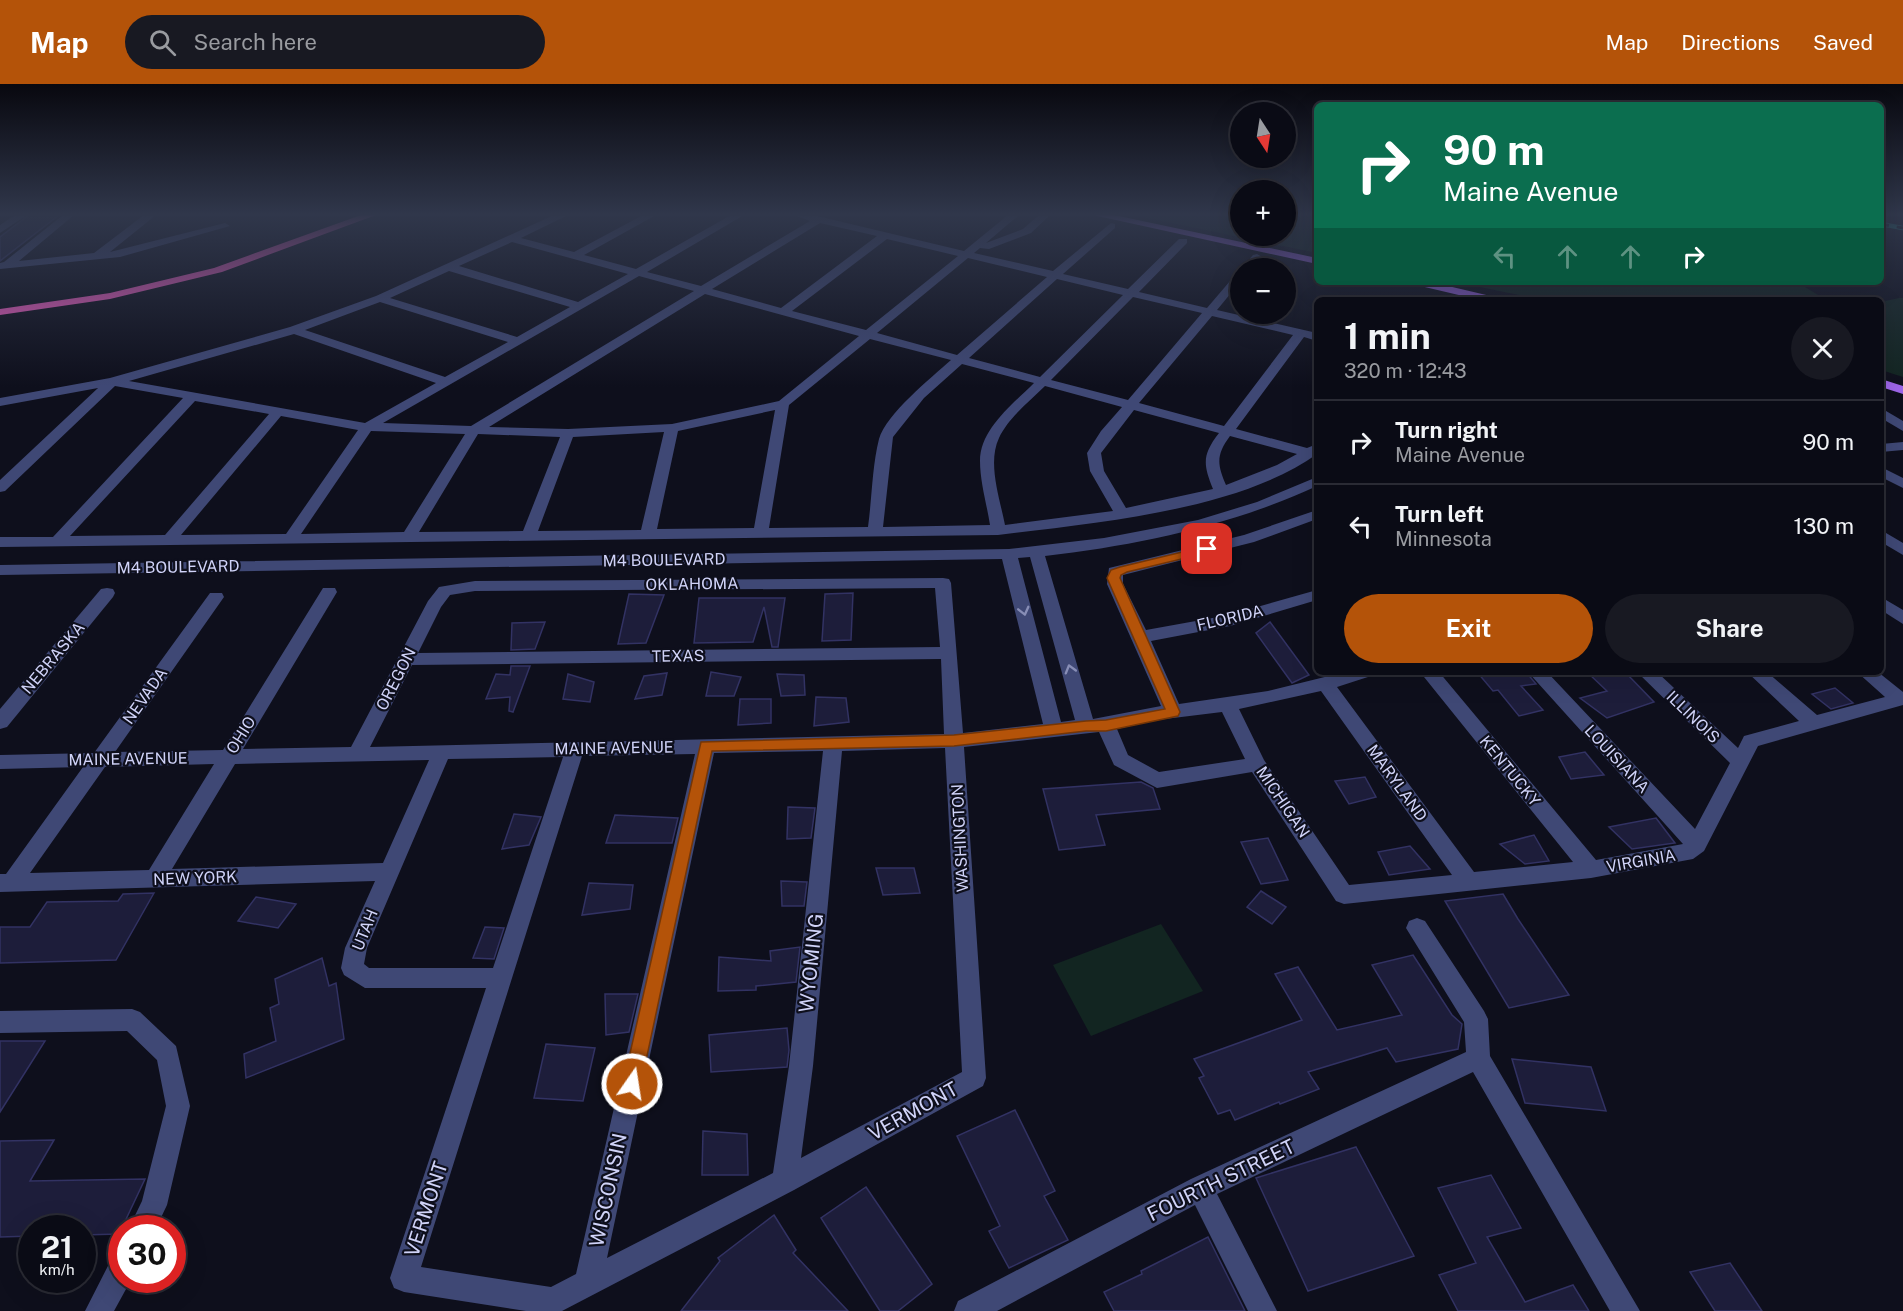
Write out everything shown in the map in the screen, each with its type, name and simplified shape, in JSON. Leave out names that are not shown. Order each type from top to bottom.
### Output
[{"type":"highway","points":[[0,312],[110,296],[209,272]]},
{"type":"main road","points":[[1420,285],[1439,297]]},
{"type":"main road","points":[[1426,285],[1465,297]]},
{"type":"main road","points":[[1884,384],[1903,390]]},
{"type":"street","points":[[0,402],[112,382],[294,330],[380,298],[437,272]]},
{"type":"street","points":[[467,272],[579,306]]},
{"type":"street","points":[[409,537],[474,430],[731,272]]},
{"type":"street","points":[[783,312],[836,272]]},
{"type":"street","points":[[112,382],[367,427],[568,433],[672,428],[783,404],[946,272]]},
{"type":"street","points":[[1043,272],[1314,336]]},
{"type":"street","points":[[875,531],[886,437],[897,420],[919,395],[1058,272]]},
{"type":"street","points":[[998,530],[987,460],[992,437],[1010,414],[1152,272]]},
{"type":"street","points":[[290,539],[367,427],[638,273],[1227,431],[1313,451]]},
{"type":"street","points":[[1122,514],[1097,471],[1094,453],[1106,434],[1230,288]]},
{"type":"street","points":[[380,298],[518,341]]},
{"type":"street","points":[[294,330],[446,382]]},
{"type":"street","points":[[1221,491],[1211,466],[1215,447],[1301,333]]},
{"type":"street","points":[[0,488],[112,382]]},
{"type":"street","points":[[57,541],[192,396]]},
{"type":"street","points":[[761,533],[783,404]]},
{"type":"street","points":[[169,540],[278,411]]},
{"type":"street","points":[[1884,414],[1903,426]]},
{"type":"street","points":[[648,534],[672,428]]},
{"type":"street","points":[[529,535],[568,433]]},
{"type":"street","points":[[1884,448],[1903,446]]},
{"type":"street","points":[[0,542],[998,530],[1122,514],[1221,491],[1269,474],[1313,451]]},
{"type":"street","points":[[1884,473],[1903,484]]},
{"type":"street","name":"M4 BOULEVARD","points":[[0,570],[1009,554],[1109,542],[1186,527],[1261,506],[1314,482]]},
{"type":"street","points":[[1173,712],[1141,637],[1115,584],[1115,572],[1248,539],[1314,515]]},
{"type":"street","points":[[1884,537],[1903,550]]},
{"type":"street","points":[[1036,552],[1086,726]]},
{"type":"street","points":[[1009,554],[1054,730]]},
{"type":"street","name":"OKLAHOMA","points":[[434,604],[445,591],[475,586],[923,582],[943,583],[946,597]]},
{"type":"street","name":"OHIO","points":[[155,879],[329,592]]},
{"type":"street","name":"NEBRASKA","points":[[0,722],[107,593]]},
{"type":"street","name":"FLORIDA","points":[[1141,637],[1230,620],[1314,596]]},
{"type":"street","name":"NEVADA","points":[[5,883],[100,760],[216,597]]},
{"type":"street","name":"WASHINGTON","points":[[946,597],[974,1078]]},
{"type":"street","name":"OREGON","points":[[357,754],[434,604]]},
{"type":"street","points":[[1884,604],[1903,618]]},
{"type":"street","name":"TEXAS","points":[[406,659],[949,653]]},
{"type":"street","name":"MAINE AVENUE","points":[[0,762],[954,741],[1086,726],[1106,726],[1173,712],[1228,705],[1326,685],[1356,675]]},
{"type":"street","name":"KENTUCKY","points":[[1431,675],[1591,869]]},
{"type":"street","name":"LOUISIANA","points":[[1540,675],[1697,845]]},
{"type":"street","name":"ILLINOIS","points":[[1649,675],[1741,762]]},
{"type":"street","points":[[1759,675],[1815,724]]},
{"type":"street","points":[[1870,675],[1901,699]]},
{"type":"street","name":"MARYLAND","points":[[1326,685],[1468,881]]},
{"type":"street","name":"VIRGINIA","points":[[1344,895],[1591,869],[1686,853],[1697,845],[1751,741],[1901,699]]},
{"type":"street","name":"MICHIGAN","points":[[1228,705],[1257,764],[1344,895]]},
{"type":"street","points":[[1106,726],[1121,760],[1157,780],[1257,764]]},
{"type":"street","name":"WYOMING","points":[[785,1181],[801,1066],[833,744]]},
{"type":"street","name":"WISCONSIN","points":[[588,1283],[706,746]]},
{"type":"street","name":"VERMONT","points":[[575,749],[404,1278],[552,1301],[785,1181],[974,1078]]},
{"type":"street","name":"UTAH","points":[[442,752],[356,948],[352,968],[364,978],[501,978]]},
{"type":"street","name":"NEW YORK","points":[[5,883],[389,872]]},
{"type":"street","points":[[1417,928],[1476,1018],[1478,1058],[1626,1311]]},
{"type":"street","points":[[0,1022],[132,1020],[168,1054],[178,1106],[154,1205],[149,1215]]},
{"type":"street","name":"FOURTH STREET","points":[[968,1311],[1200,1188],[1478,1058]]},
{"type":"street","points":[[1200,1188],[1263,1311]]},
{"type":"street","points":[[99,1311],[109,1293]]},
{"type":"green space","points":[[1470,285],[1802,285],[1821,297],[1528,297]]},
{"type":"green space","points":[[1903,298],[1903,377],[1884,371],[1884,301]]},
{"type":"green space","points":[[1161,924],[1203,991],[1091,1036],[1053,965]]},
{"type":"building","points":[[853,593],[851,640],[822,641],[825,594]]},
{"type":"building","points":[[629,594],[664,595],[646,643],[618,644]]},
{"type":"building","points":[[699,598],[785,598],[778,647],[772,647],[764,607],[753,642],[694,643]]},
{"type":"building","points":[[545,622],[535,649],[511,650],[512,623]]},
{"type":"building","points":[[1270,622],[1309,675],[1292,683],[1256,633]]},
{"type":"building","points":[[511,666],[530,666],[513,712],[509,711],[510,697],[486,699],[496,674],[510,675]]},
{"type":"building","points":[[711,672],[741,677],[734,696],[706,696]]},
{"type":"building","points":[[667,673],[662,695],[635,699],[644,676]]},
{"type":"building","points":[[568,674],[594,682],[590,702],[563,699]]},
{"type":"building","points":[[777,674],[804,675],[805,695],[781,696]]},
{"type":"building","points":[[1480,675],[1528,675],[1536,684],[1521,686],[1543,710],[1519,716],[1498,690],[1493,691]]},
{"type":"building","points":[[1590,675],[1628,675],[1654,702],[1607,718],[1580,698],[1607,691]]},
{"type":"building","points":[[1835,688],[1853,703],[1831,709],[1812,694]]},
{"type":"building","points":[[816,697],[846,698],[849,722],[814,726]]},
{"type":"building","points":[[740,699],[771,699],[771,723],[738,725]]},
{"type":"building","points":[[1585,752],[1604,775],[1571,779],[1559,757]]},
{"type":"building","points":[[1365,777],[1376,797],[1349,804],[1335,781]]},
{"type":"building","points":[[1141,782],[1153,788],[1160,809],[1096,815],[1105,845],[1059,850],[1043,789]]},
{"type":"building","points":[[788,807],[815,808],[811,838],[787,839]]},
{"type":"building","points":[[514,814],[541,817],[529,845],[502,849]]},
{"type":"building","points":[[615,815],[678,818],[672,843],[606,843]]},
{"type":"building","points":[[1656,818],[1675,843],[1632,849],[1609,827]]},
{"type":"building","points":[[1534,835],[1549,861],[1525,864],[1500,844]]},
{"type":"building","points":[[1268,838],[1288,880],[1261,884],[1241,842]]},
{"type":"building","points":[[1410,846],[1430,869],[1389,875],[1378,852]]},
{"type":"building","points":[[876,868],[914,868],[920,893],[883,895]]},
{"type":"building","points":[[781,881],[807,882],[804,906],[782,906]]},
{"type":"building","points":[[589,883],[633,885],[630,909],[582,915]]},
{"type":"building","points":[[1261,891],[1286,907],[1272,924],[1247,907]]},
{"type":"building","points":[[154,893],[116,960],[0,963],[0,927],[30,927],[47,902],[118,901],[123,894]]},
{"type":"building","points":[[1503,894],[1569,995],[1509,1008],[1445,901]]},
{"type":"building","points":[[256,897],[296,904],[278,928],[238,921]]},
{"type":"building","points":[[485,927],[504,928],[494,959],[473,958]]},
{"type":"building","points":[[800,947],[796,982],[756,986],[756,990],[718,991],[719,957],[771,961],[770,951]]},
{"type":"building","points":[[1413,955],[1452,1015],[1462,1024],[1458,1049],[1396,1062],[1387,1048],[1308,1072],[1319,1089],[1235,1120],[1230,1110],[1218,1114],[1199,1078],[1204,1076],[1194,1059],[1302,1020],[1275,974],[1298,967],[1337,1030],[1402,1015],[1372,965]]},
{"type":"building","points":[[322,958],[329,986],[336,983],[344,1039],[246,1078],[244,1054],[276,1041],[270,1008],[279,1004],[275,979]]},
{"type":"building","points":[[605,994],[638,994],[629,1032],[606,1035]]},
{"type":"building","points":[[787,1028],[789,1050],[787,1067],[711,1072],[709,1035]]},
{"type":"building","points":[[0,1041],[45,1041],[0,1112]]},
{"type":"building","points":[[546,1044],[595,1048],[583,1101],[534,1098]]},
{"type":"building","points":[[1512,1059],[1591,1067],[1606,1111],[1525,1103]]},
{"type":"building","points":[[1015,1110],[1055,1191],[1044,1196],[1068,1240],[1009,1268],[989,1231],[1000,1226],[957,1136]]},
{"type":"building","points":[[703,1131],[747,1134],[748,1175],[702,1175]]},
{"type":"building","points":[[54,1140],[30,1181],[145,1179],[128,1215],[108,1215],[108,1234],[96,1235],[96,1215],[18,1215],[18,1236],[0,1237],[0,1141]]},
{"type":"building","points":[[1356,1147],[1414,1256],[1308,1291],[1256,1178]]},
{"type":"building","points":[[1491,1175],[1521,1228],[1487,1237],[1525,1302],[1573,1285],[1589,1311],[1458,1311],[1439,1275],[1476,1263],[1438,1188]]},
{"type":"building","points":[[866,1187],[932,1284],[898,1311],[880,1311],[821,1218]]},
{"type":"building","points":[[774,1215],[796,1250],[793,1253],[848,1311],[681,1311],[720,1261],[718,1258]]},
{"type":"building","points":[[1208,1237],[1245,1311],[1114,1311],[1104,1292],[1142,1274],[1141,1271]]},
{"type":"building","points":[[1730,1263],[1762,1311],[1715,1311],[1690,1272]]},
{"type":"route","points":[[632,1084],[706,746],[954,741],[1086,726],[1106,726],[1173,712],[1113,578],[1115,572],[1124,569],[1207,549]]}]
